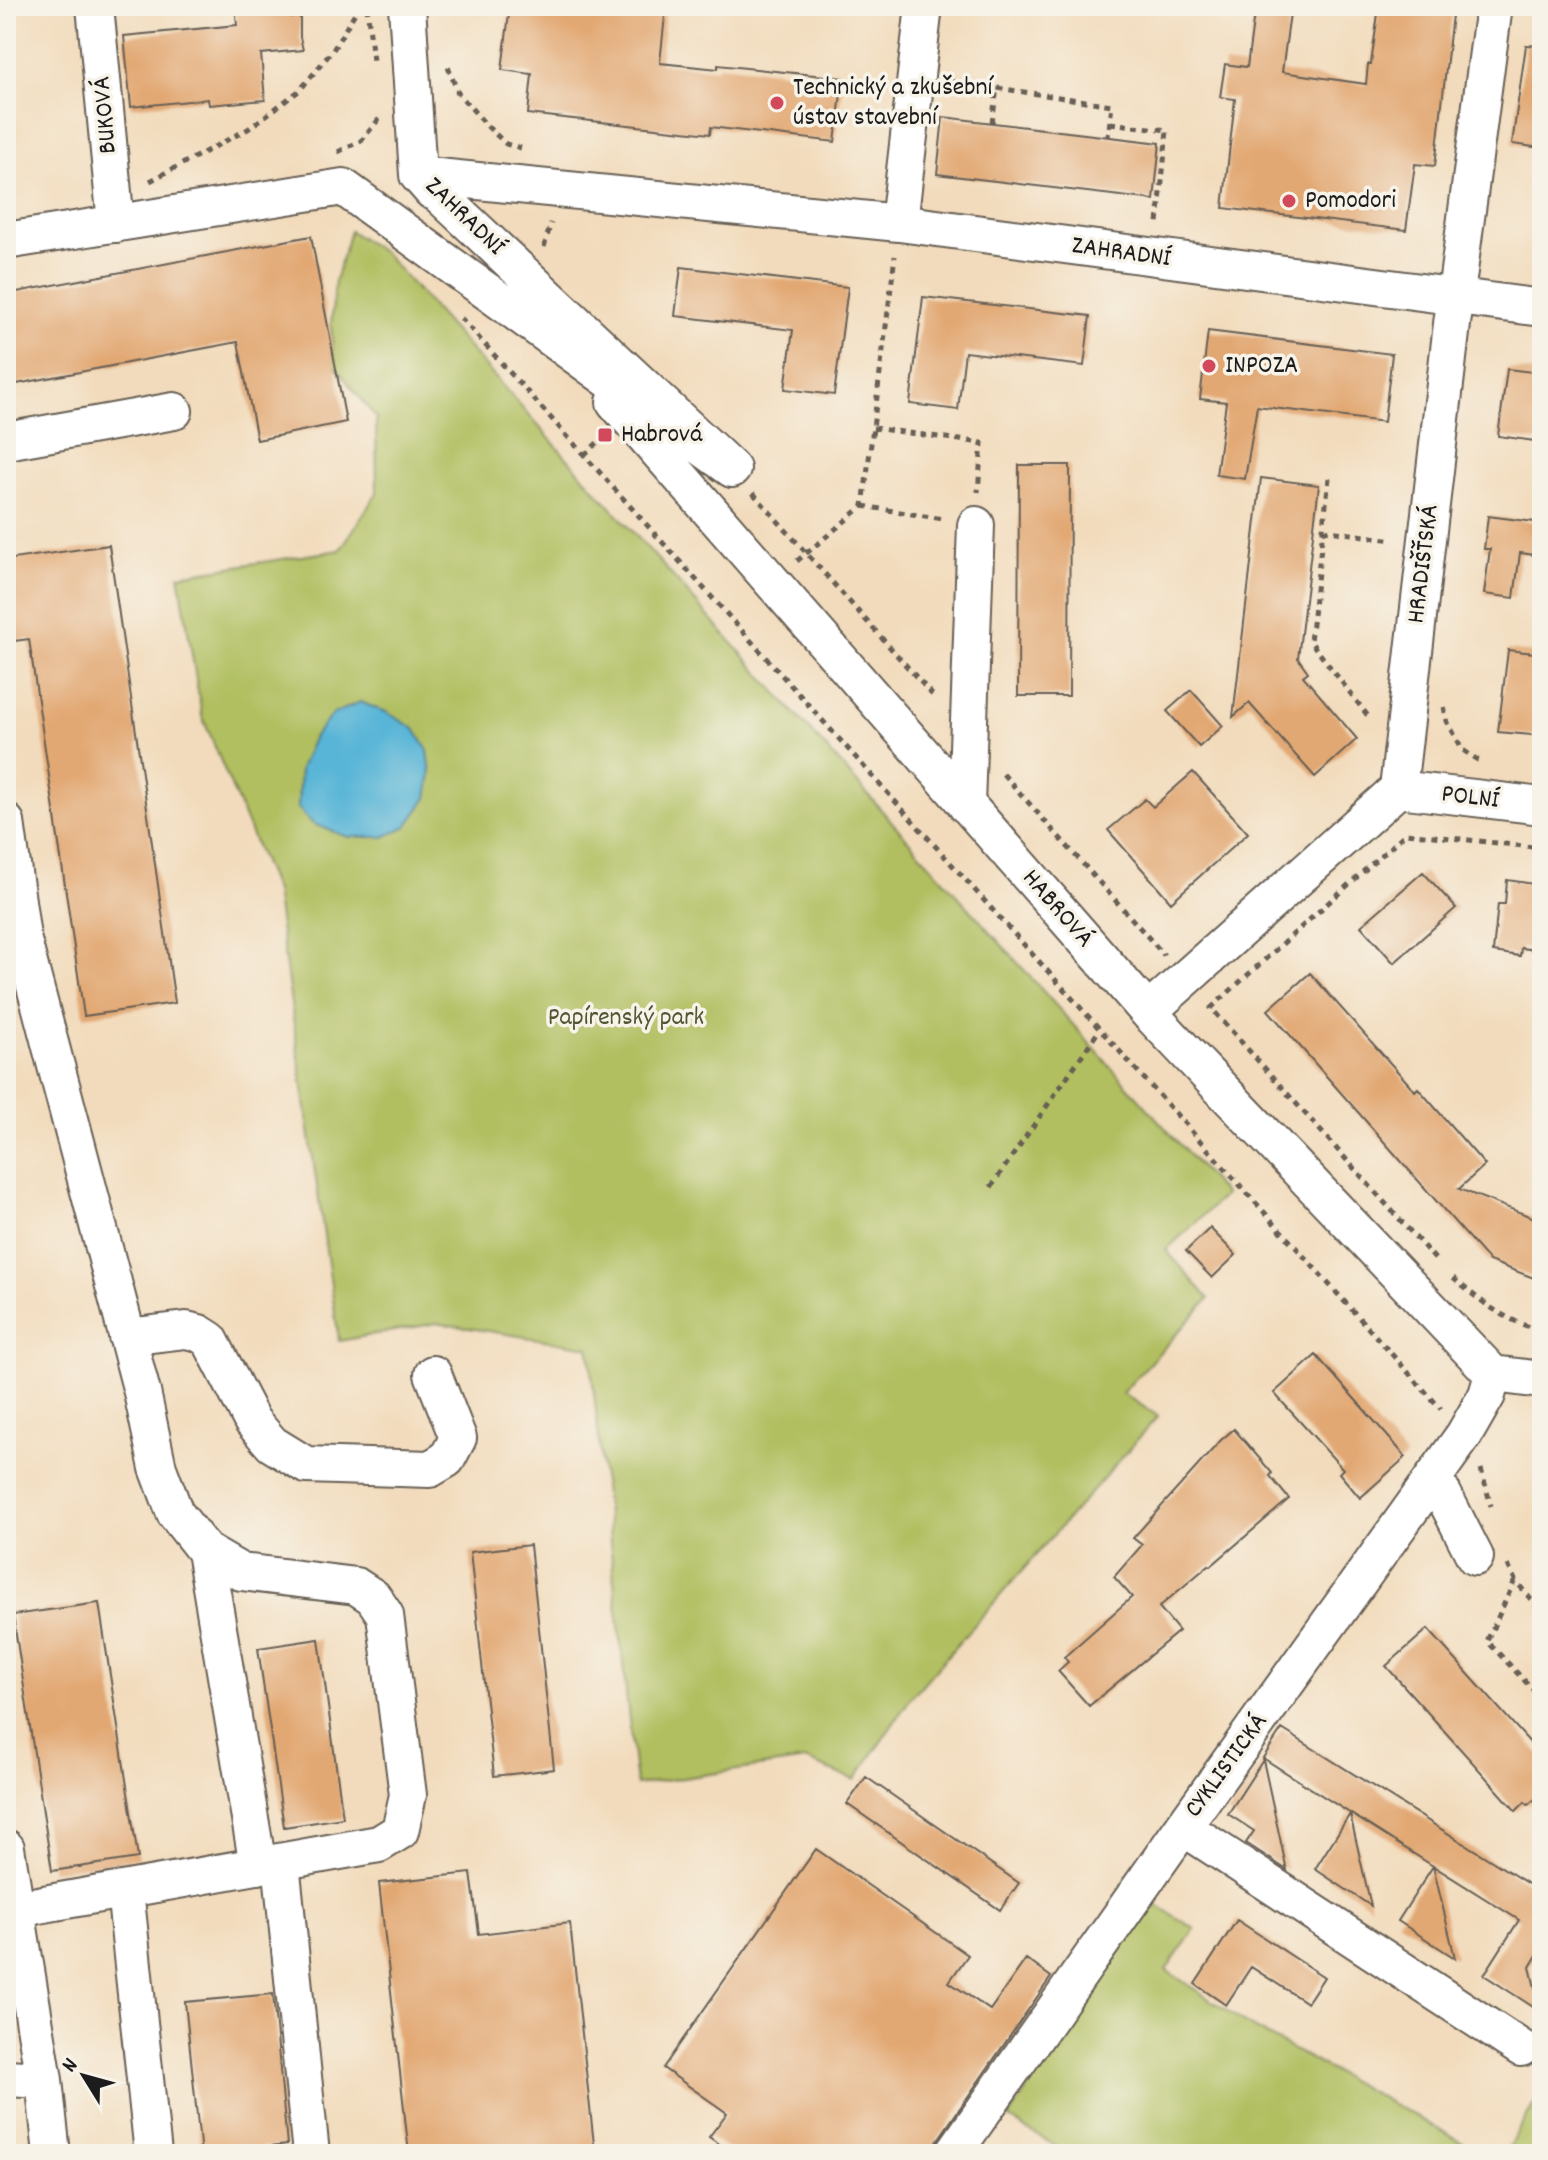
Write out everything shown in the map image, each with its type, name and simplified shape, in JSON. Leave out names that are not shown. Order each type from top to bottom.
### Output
[{"type":"street","name":"BUKOVÁ","points":[[95,6],[115,213]]},
{"type":"street","points":[[407,6],[418,175]]},
{"type":"street","points":[[899,223],[924,6]]},
{"type":"street","name":"HRADIŠŤSKÁ","points":[[1398,789],[1455,297],[1494,6]]},
{"type":"street","name":"ZAHRADNÍ","points":[[418,175],[732,469]]},
{"type":"street","name":"ZAHRADNÍ","points":[[418,175],[899,223],[1542,308]]},
{"type":"street","name":"HABROVÁ","points":[[418,175],[1148,1012],[1493,1374]]},
{"type":"street","name":"ZAHRADNÍ","points":[[6,241],[115,213],[343,187],[732,469]]},
{"type":"street","points":[[6,441],[174,411]]},
{"type":"street","points":[[966,805],[976,525]]},
{"type":"street","points":[[1148,1012],[1398,789]]},
{"type":"street","name":"POLNÍ","points":[[1398,789],[1542,806]]},
{"type":"street","points":[[7,840],[22,937],[127,1337],[158,1468],[175,1513],[205,1551],[241,1572],[356,1586],[373,1597],[385,1615],[408,1795],[400,1831],[379,1844],[16,1909]]},
{"type":"street","points":[[127,1337],[186,1330],[210,1340],[252,1421],[272,1444],[306,1465],[430,1469],[447,1459],[458,1438],[433,1374]]},
{"type":"street","points":[[1493,1374],[1542,1380]]},
{"type":"street","name":"CYKLISTICKÁ","points":[[953,2154],[1464,1435],[1487,1395],[1493,1374]]},
{"type":"street","points":[[1432,1480],[1442,1492],[1475,1557]]},
{"type":"street","points":[[205,1551],[270,1864],[311,2154]]},
{"type":"street","points":[[1183,1827],[1521,2048]]},
{"type":"street","points":[[6,1848],[44,2080],[52,2154]]},
{"type":"street","points":[[125,1890],[153,2154]]},
{"type":"street","points":[[6,2078],[44,2080]]},
{"type":"path","points":[[115,213],[248,129],[300,90],[333,50],[359,6]]},
{"type":"path","points":[[941,79],[1112,105],[1108,136]]},
{"type":"path","points":[[992,123],[997,88]]},
{"type":"path","points":[[335,154],[362,140],[379,118]]},
{"type":"path","points":[[1110,123],[1167,130],[1158,219]]},
{"type":"path","points":[[542,254],[555,210]]},
{"type":"path","points":[[772,583],[863,506],[899,223]]},
{"type":"path","points":[[457,314],[1464,1435]]},
{"type":"path","points":[[863,506],[976,525],[982,443],[873,428]]},
{"type":"path","points":[[732,469],[1442,1266]]},
{"type":"path","points":[[1329,478],[1310,641],[1371,718],[1371,729]]},
{"type":"path","points":[[1323,530],[1394,540]]},
{"type":"path","points":[[1444,703],[1447,721],[1463,750],[1484,764]]},
{"type":"path","points":[[1211,1008],[1406,833],[1542,848]]},
{"type":"path","points":[[991,1187],[1100,1029]]},
{"type":"path","points":[[1452,1278],[1488,1307],[1530,1328],[1542,1330]]},
{"type":"path","points":[[1515,1580],[1487,1641],[1542,1699]]},
{"type":"green space","name":"Papírenský park","points":[[350,231],[385,254],[1225,1195],[1166,1250],[1209,1299],[1122,1393],[1158,1416],[912,1696],[855,1780],[805,1760],[636,1785],[589,1347],[437,1323],[339,1341],[275,891],[202,716],[179,575],[340,550],[377,493],[376,418],[334,365],[331,325],[335,281]]},
{"type":"green space","points":[[1152,1902],[1195,1929],[1166,1970],[1251,2027],[1484,2154],[1069,2154],[1008,2118]]},
{"type":"green space","points":[[1542,2091],[1542,2154],[1504,2154]]},
{"type":"water","points":[[360,702],[386,712],[415,729],[428,751],[431,774],[427,798],[407,826],[384,837],[348,837],[313,824],[298,808],[300,769],[314,736],[333,714]]},
{"type":"building","points":[[235,6],[290,6],[292,17],[300,16],[303,50],[261,54],[265,100],[209,105],[208,99],[131,107],[124,36],[237,25]]},
{"type":"building","points":[[510,6],[666,6],[660,63],[718,69],[718,65],[843,78],[835,142],[711,127],[710,134],[528,114],[532,74],[502,70]]},
{"type":"building","points":[[1255,6],[1291,6],[1282,72],[1366,84],[1379,6],[1453,6],[1435,166],[1415,164],[1406,230],[1223,208],[1235,99],[1220,97],[1225,64],[1247,67]]},
{"type":"building","points":[[1526,45],[1542,46],[1542,148],[1512,144]]},
{"type":"building","points":[[943,117],[1160,143],[1154,200],[937,174]]},
{"type":"building","points":[[311,236],[346,422],[257,440],[238,342],[6,386],[6,294]]},
{"type":"building","points":[[681,267],[848,287],[834,395],[785,389],[793,330],[675,316]]},
{"type":"building","points":[[923,297],[1090,316],[1084,366],[965,352],[958,410],[910,404]]},
{"type":"building","points":[[1208,331],[1392,354],[1384,422],[1257,406],[1245,479],[1216,475],[1226,402],[1200,399]]},
{"type":"building","points":[[1507,369],[1542,373],[1542,442],[1498,436]]},
{"type":"building","points":[[1019,465],[1070,465],[1069,696],[1018,696]]},
{"type":"building","points":[[1261,478],[1319,485],[1298,658],[1308,672],[1303,676],[1357,739],[1315,777],[1249,703],[1233,717]]},
{"type":"building","points":[[1488,516],[1542,523],[1542,556],[1520,553],[1514,598],[1484,594],[1490,549],[1484,549]]},
{"type":"building","points":[[109,545],[175,1003],[84,1016],[29,639],[6,642],[6,560]]},
{"type":"building","points":[[1508,650],[1542,654],[1542,736],[1498,732]]},
{"type":"building","points":[[1191,690],[1223,726],[1199,747],[1167,711]]},
{"type":"building","points":[[1193,772],[1248,833],[1171,902],[1108,830],[1145,799],[1153,807]]},
{"type":"building","points":[[1423,872],[1456,908],[1394,963],[1361,926]]},
{"type":"building","points":[[1507,880],[1542,885],[1542,951],[1521,948],[1520,956],[1493,952],[1498,904],[1505,904]]},
{"type":"building","points":[[1310,973],[1485,1165],[1459,1189],[1542,1221],[1542,1281],[1489,1261],[1268,1010]]},
{"type":"building","points":[[1210,1228],[1236,1255],[1212,1278],[1186,1251]]},
{"type":"building","points":[[1316,1355],[1406,1457],[1360,1498],[1339,1473],[1343,1469],[1274,1393]]},
{"type":"building","points":[[1234,1429],[1272,1473],[1270,1476],[1289,1499],[1159,1607],[1179,1631],[1089,1706],[1058,1671],[1068,1662],[1064,1657],[1132,1597],[1114,1577],[1142,1545],[1133,1538]]},
{"type":"building","points":[[530,1545],[554,1769],[494,1776],[470,1552]]},
{"type":"building","points":[[99,1603],[138,1858],[52,1871],[13,1615]]},
{"type":"building","points":[[1428,1629],[1542,1756],[1542,1793],[1528,1805],[1525,1802],[1516,1811],[1386,1666]]},
{"type":"building","points":[[319,1639],[343,1818],[284,1827],[258,1648]]},
{"type":"building","points":[[1282,1729],[1538,1890],[1542,1884],[1542,1947],[1530,1967],[1541,2012],[1484,1975],[1519,1920],[1263,1758]]},
{"type":"building","points":[[1263,1760],[1287,1870],[1246,1843],[1254,1831],[1228,1814]]},
{"type":"building","points":[[866,1777],[1019,1883],[1000,1910],[847,1804]]},
{"type":"building","points":[[1350,1814],[1371,1906],[1315,1869]]},
{"type":"building","points":[[816,1849],[968,1955],[949,1982],[990,2010],[1026,1959],[1051,1977],[928,2154],[734,2154],[709,2137],[727,2113],[663,2068]]},
{"type":"building","points":[[1433,1866],[1455,1958],[1398,1921]]},
{"type":"building","points":[[471,1873],[479,1934],[570,1923],[595,2154],[409,2154],[379,1883]]},
{"type":"building","points":[[1237,1920],[1324,1977],[1307,2003],[1251,1967],[1226,2005],[1195,1984]]},
{"type":"building","points":[[273,1994],[287,2145],[201,2154],[185,2002]]},
{"type":"place","name":"Technický a zkušební ústav stavební","points":[[777,103]]},
{"type":"place","name":"Pomodori","points":[[1289,201]]},
{"type":"place","name":"INPOZA","points":[[1209,366]]},
{"type":"place","name":"Habrová","points":[[605,435]]}]
